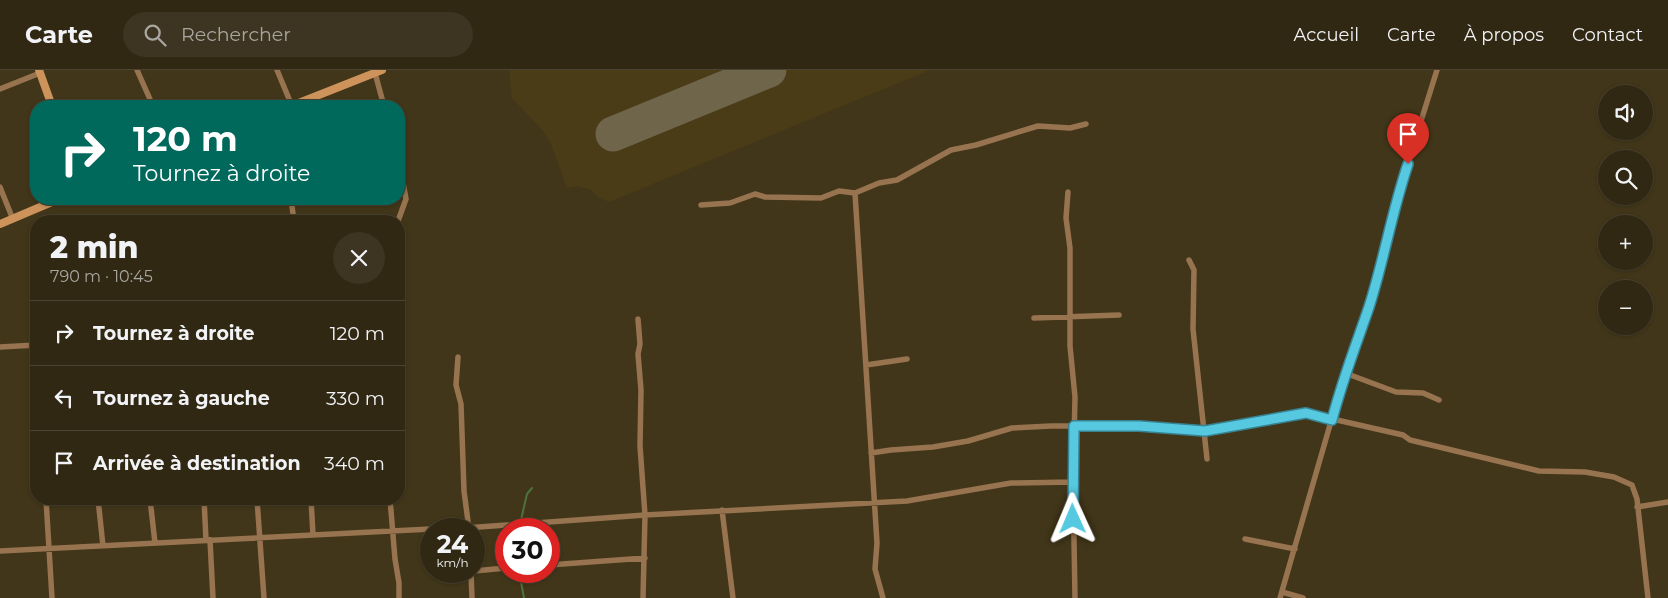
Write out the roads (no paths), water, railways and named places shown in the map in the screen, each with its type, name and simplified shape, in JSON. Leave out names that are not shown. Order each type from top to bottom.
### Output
[{"type":"street","points":[[277,70],[290,100]]},
{"type":"street","points":[[1303,598],[1281,595],[1345,373],[1369,306],[1395,204],[1438,70]]},
{"type":"street","points":[[0,88],[40,71],[50,100]]},
{"type":"street","points":[[140,71],[151,100]]},
{"type":"street","points":[[307,100],[379,71],[383,100]]},
{"type":"street","points":[[701,206],[730,203],[755,194],[765,197],[821,198],[839,192],[855,193],[880,183],[897,180],[951,150],[976,145],[1038,126],[1066,128],[1086,124]]},
{"type":"street","points":[[0,186],[12,217]]},
{"type":"street","points":[[1068,192],[1066,218],[1070,248],[1070,346],[1075,396],[1073,482],[1075,598]]},
{"type":"street","points":[[855,193],[874,501],[876,569],[883,598]]},
{"type":"street","points":[[0,224],[12,217],[43,205]]},
{"type":"street","points":[[1190,260],[1194,270],[1193,329],[1207,459]]},
{"type":"street","points":[[1034,318],[1119,315]]},
{"type":"street","points":[[638,319],[641,390],[640,446],[645,515],[643,598]]},
{"type":"street","points":[[0,347],[30,344]]},
{"type":"street","points":[[458,357],[456,385],[460,404],[464,486],[468,518]]},
{"type":"street","points":[[866,365],[907,359]]},
{"type":"street","points":[[1345,373],[1396,392],[1423,393],[1439,400]]},
{"type":"street","points":[[871,453],[933,447],[968,441],[1012,428],[1139,426],[1205,431],[1306,413],[1402,435],[1410,440],[1539,471],[1585,472],[1614,476],[1625,480],[1632,486],[1638,499],[1648,598]]},
{"type":"street","points":[[485,527],[722,510],[874,501],[907,501],[1011,484],[1073,482]]},
{"type":"street","points":[[1638,506],[1668,502]]},
{"type":"street","points":[[46,505],[52,598]]},
{"type":"street","points":[[99,505],[104,546]]},
{"type":"street","points":[[151,505],[155,543]]},
{"type":"street","points":[[205,505],[213,598]]},
{"type":"street","points":[[258,505],[264,598]]},
{"type":"street","points":[[311,505],[313,534]]},
{"type":"street","points":[[390,505],[399,580],[399,598]]},
{"type":"street","points":[[722,510],[733,598]]},
{"type":"street","points":[[0,551],[420,529]]},
{"type":"street","points":[[1245,539],[1295,549]]},
{"type":"street","points":[[560,564],[645,558]]},
{"type":"street","points":[[472,583],[472,598]]},
{"type":"waterway","points":[[521,518],[527,494],[532,488]]},
{"type":"waterway","points":[[521,583],[524,598]]}]
